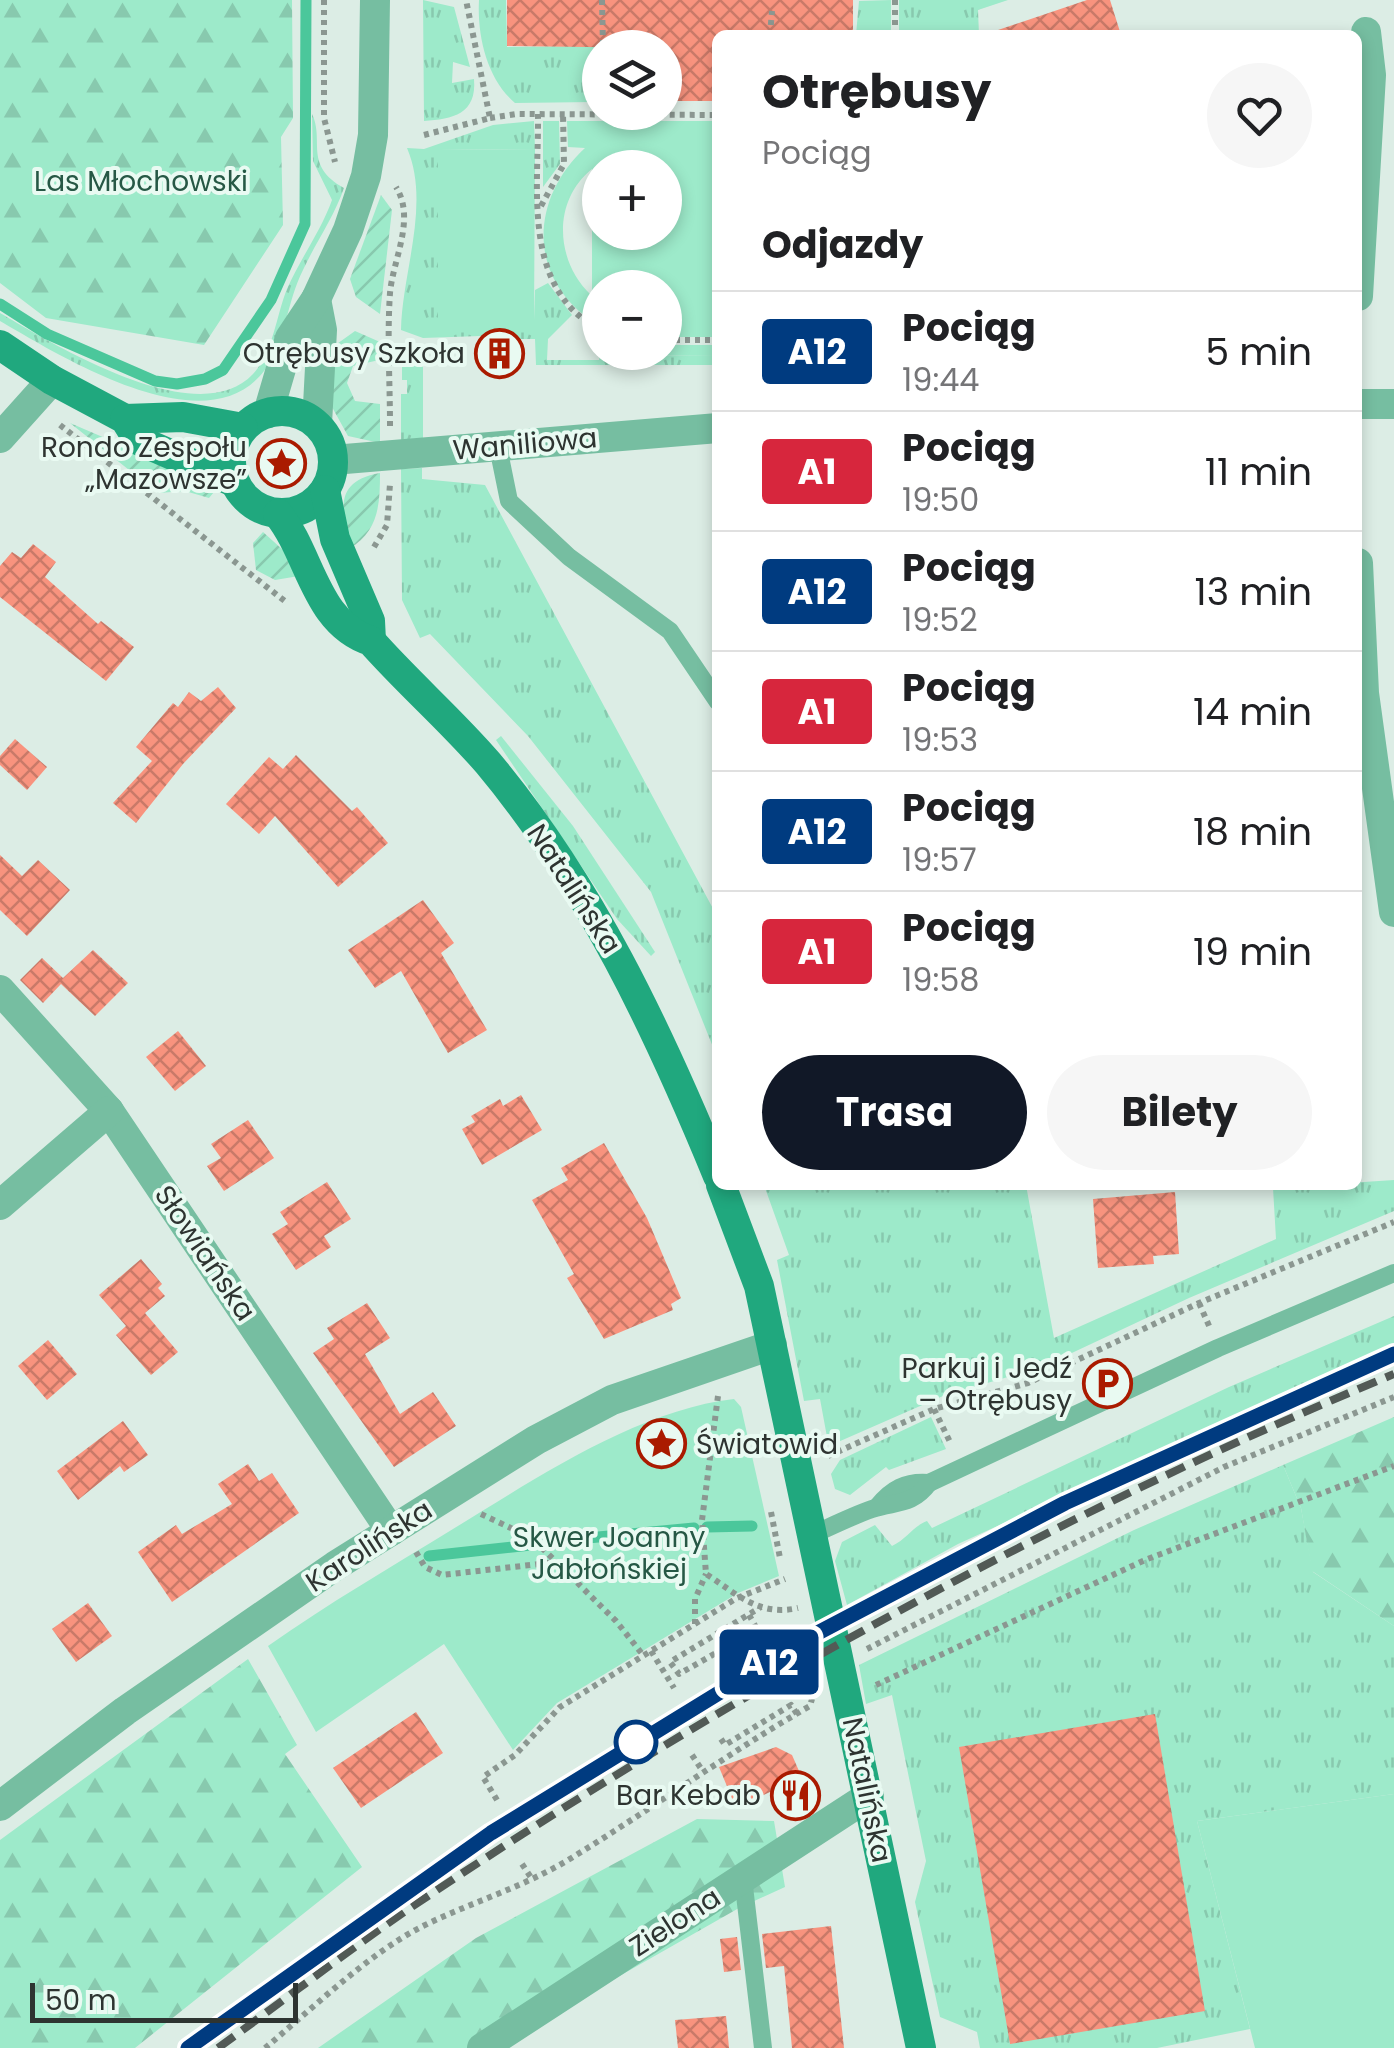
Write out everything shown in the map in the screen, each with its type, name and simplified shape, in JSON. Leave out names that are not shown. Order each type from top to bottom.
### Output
[{"type":"main road","points":[[0,345],[43,391],[125,419],[255,420],[294,412],[317,424],[329,475],[305,508],[278,514],[256,506],[234,482],[138,440],[125,419]]},
{"type":"main road","points":[[234,482],[231,454],[255,420]]},
{"type":"main road","name":"Natalińska","points":[[329,475],[335,540],[370,621],[371,641]]},
{"type":"main road","name":"Natalińska","points":[[278,514],[292,530],[333,615],[350,634],[371,641],[489,764],[610,941],[668,1054],[712,1161]]},
{"type":"main road","name":"Natalińska","points":[[723,1190],[750,1256],[772,1345],[921,2048]]},
{"type":"street","points":[[255,420],[290,338],[316,300],[356,210],[370,160],[375,0]]},
{"type":"street","points":[[1362,228],[1372,30]]},
{"type":"street","points":[[316,300],[322,330],[317,424]]},
{"type":"street","points":[[0,438],[43,391]]},
{"type":"street","points":[[1362,404],[1394,404]]},
{"type":"street","name":"Waniliowa","points":[[329,475],[390,456],[712,429]]},
{"type":"street","points":[[1362,590],[1381,720],[1394,912]]},
{"type":"street","name":"Słowiańska","points":[[0,990],[109,1111],[395,1528]]},
{"type":"street","points":[[0,1205],[109,1111]]},
{"type":"street","name":"Karolińska","points":[[0,1806],[125,1711],[395,1528],[594,1408],[772,1345]]},
{"type":"street","name":"Zielona","points":[[482,2048],[869,1796]]},
{"type":"lane","points":[[498,447],[509,501],[568,556],[670,631],[712,693]]},
{"type":"lane","points":[[812,1535],[877,1507],[894,1508],[919,1496],[929,1483],[1218,1348],[1394,1273]]},
{"type":"lane","points":[[743,1878],[763,2048]]},
{"type":"path","points":[[324,0],[326,134]]},
{"type":"path","points":[[466,0],[490,118]]},
{"type":"path","points":[[602,0],[602,30]]},
{"type":"path","points":[[895,0],[895,30]]},
{"type":"path","points":[[770,30],[772,10]]},
{"type":"path","points":[[538,114],[541,256],[548,276],[582,317]]},
{"type":"path","points":[[539,210],[564,164],[563,114]]},
{"type":"path","points":[[424,135],[490,118],[582,114]]},
{"type":"path","points":[[682,115],[712,115]]},
{"type":"path","points":[[369,554],[388,517],[390,291],[402,246],[402,203],[399,190],[388,180]]},
{"type":"path","points":[[682,340],[712,340]]},
{"type":"path","points":[[43,391],[287,602]]},
{"type":"path","points":[[822,1458],[934,1409],[1028,1383],[1199,1304],[1394,1222]]},
{"type":"path","points":[[695,1624],[695,1599],[706,1574],[702,1520],[721,1390]]},
{"type":"path","points":[[843,1677],[974,1590],[1224,1467],[1394,1397]]},
{"type":"path","points":[[934,1409],[955,1452],[944,1456]]},
{"type":"path","points":[[820,1444],[824,1474]]},
{"type":"path","points":[[843,1677],[870,1688],[1145,1560],[1394,1466]]},
{"type":"path","points":[[770,1498],[772,1524]]},
{"type":"path","points":[[477,1512],[532,1538],[647,1653],[674,1688]]},
{"type":"path","points":[[395,1528],[426,1567],[442,1574],[557,1562]]},
{"type":"path","points":[[706,1574],[737,1598],[784,1611],[804,1606]]},
{"type":"path","points":[[497,1800],[483,1777],[515,1755],[560,1707],[737,1598],[785,1579]]},
{"type":"path","points":[[722,1660],[716,1652],[679,1674],[670,1662],[762,1606]]},
{"type":"path","points":[[749,1615],[762,1636]]},
{"type":"path","points":[[265,2048],[333,1991],[420,1928],[571,1858],[702,1770],[810,1706],[814,1692]]},
{"type":"path","points":[[721,1739],[725,1745],[791,1704],[796,1714]]},
{"type":"path","points":[[692,1755],[702,1770]]},
{"type":"path","points":[[522,1864],[532,1879]]},
{"type":"green space","name":"Las Młochowski","points":[[0,0],[292,0],[293,118],[281,137],[283,225],[204,345],[46,318],[0,283]]},
{"type":"green space","points":[[423,0],[454,7],[470,67],[453,62],[452,83],[474,79],[472,100],[467,107],[444,119],[424,121]]},
{"type":"green space","points":[[479,0],[506,0],[507,47],[582,46],[582,102],[515,103],[497,82],[480,28]]},
{"type":"green space","points":[[891,0],[891,30],[856,30],[859,1]]},
{"type":"green space","points":[[899,0],[1008,0],[978,10],[979,30],[974,30],[974,23],[899,23]]},
{"type":"green space","points":[[899,23],[974,23],[974,30],[899,30]]},
{"type":"green space","points":[[312,114],[319,162],[331,179],[344,188],[298,282],[271,360],[239,392],[207,400],[171,398],[134,388],[59,355],[0,321],[0,313],[126,378],[198,394],[229,390],[260,365],[287,289],[332,200],[313,161]]},
{"type":"green space","points":[[534,121],[535,149],[439,150],[534,320],[535,290],[548,283],[572,315],[548,339],[547,360],[582,360],[582,365],[536,365],[535,339],[510,339],[509,335],[423,338],[401,330],[416,215],[414,170],[407,148],[424,149],[493,125]]},
{"type":"green space","points":[[543,121],[559,121],[560,164],[543,187]]},
{"type":"green space","points":[[567,121],[582,121],[582,130],[682,130],[682,121],[712,121],[712,337],[682,337],[682,270],[592,270],[592,250],[682,250],[682,150],[568,147]]},
{"type":"green space","points":[[535,149],[534,320],[438,320],[438,150]]},
{"type":"green space","points":[[582,151],[582,179],[570,197],[563,231],[570,265],[582,284],[582,313],[559,288],[548,265],[544,242],[545,217],[566,169]]},
{"type":"green space","points":[[381,195],[392,210],[380,314],[356,297],[350,279]]},
{"type":"green space","points":[[355,331],[380,342],[379,360],[353,366],[347,383],[355,401],[380,404],[380,443],[348,436],[332,407],[334,346]]},
{"type":"green space","points":[[682,345],[712,345],[712,356],[682,356]]},
{"type":"green space","points":[[402,354],[423,361],[423,438],[401,440],[401,394],[407,394],[407,380],[402,380]]},
{"type":"green space","points":[[682,356],[712,356],[712,365],[682,365]]},
{"type":"green space","points":[[70,423],[182,471],[214,492],[209,498],[185,491],[158,493]]},
{"type":"green space","points":[[282,442],[297,448],[303,463],[297,478],[282,484],[267,478],[261,463],[267,448]]},
{"type":"green space","points":[[422,468],[422,479],[485,485],[712,907],[712,1044],[651,892],[528,736],[430,634],[420,638],[402,600],[401,469]]},
{"type":"green space","points":[[380,473],[376,516],[366,534],[349,549],[344,500],[354,483]]},
{"type":"green space","points":[[263,532],[283,550],[299,576],[275,580],[256,570],[253,543]]},
{"type":"green space","points":[[501,736],[573,826],[655,952],[651,956],[617,919],[496,740]]},
{"type":"green space","points":[[1394,1180],[1394,1211],[1189,1298],[1042,1367],[943,1396],[838,1442],[827,1437],[820,1399],[804,1401],[777,1260],[789,1255],[766,1190],[1027,1190],[1054,1338],[1276,1239],[1273,1190],[1362,1190],[1362,1182]]},
{"type":"green space","points":[[1394,1316],[1394,1345],[958,1544],[847,1605],[835,1561],[842,1542],[875,1525],[892,1546],[927,1521],[932,1528],[1229,1387]]},
{"type":"green space","name":"Skwer Joanny Jabłońskiej","points":[[734,1399],[741,1407],[779,1576],[738,1593],[557,1703],[513,1750],[444,1644],[316,1732],[268,1646],[588,1449],[661,1417]]},
{"type":"green space","points":[[931,1417],[946,1449],[889,1470],[886,1467],[850,1495],[835,1489],[831,1474],[840,1460]]},
{"type":"green space","points":[[1394,1417],[1394,1626],[1312,1571],[1301,1508],[1283,1465]]},
{"type":"green space","points":[[1283,1465],[1301,1508],[1313,1572],[1394,1626],[1394,1794],[1197,1821],[1250,2029],[1157,2048],[980,2048],[977,2032],[940,2017],[915,1902],[926,1861],[892,1695],[866,1704],[859,1665],[1134,1530]]},
{"type":"green space","points":[[248,1659],[297,1745],[285,1754],[362,1867],[135,2048],[0,2048],[0,1840]]},
{"type":"green space","points":[[1394,1794],[1394,2048],[1255,2048],[1197,1821]]},
{"type":"green space","points":[[697,1819],[774,1821],[785,1887],[739,1908],[493,2048],[318,2048],[476,1938]]},
{"type":"building","points":[[507,0],[853,0],[853,30],[712,30],[712,101],[682,101],[682,30],[582,30],[582,47],[507,46]]},
{"type":"building","points":[[1087,0],[1110,0],[1119,30],[998,30]]},
{"type":"building","points":[[33,544],[56,562],[45,577],[98,624],[101,621],[134,647],[106,681],[0,597],[0,566],[12,552],[21,558]]},
{"type":"building","points":[[218,687],[236,708],[183,764],[136,823],[113,803],[152,761],[136,747],[173,703],[178,707],[189,692],[201,701]]},
{"type":"building","points":[[15,739],[47,767],[27,790],[0,765],[0,756]]},
{"type":"building","points":[[296,755],[352,811],[357,807],[388,843],[338,887],[275,816],[259,834],[226,804],[269,757],[283,769]]},
{"type":"building","points":[[0,855],[22,876],[38,860],[70,890],[27,936],[0,910]]},
{"type":"building","points":[[423,900],[454,943],[441,953],[487,1030],[448,1053],[401,971],[375,988],[348,950]]},
{"type":"building","points":[[93,950],[128,983],[95,1016],[61,984],[43,1003],[20,980],[42,958],[63,978]]},
{"type":"building","points":[[178,1031],[206,1066],[175,1091],[146,1057]]},
{"type":"building","points":[[521,1095],[542,1130],[482,1165],[462,1129],[475,1122],[471,1116],[500,1099],[503,1106]]},
{"type":"building","points":[[248,1120],[274,1158],[224,1191],[207,1166],[221,1158],[211,1144]]},
{"type":"building","points":[[604,1143],[647,1218],[681,1298],[671,1304],[673,1310],[604,1339],[567,1278],[574,1274],[532,1200],[568,1180],[561,1168]]},
{"type":"building","points":[[327,1182],[351,1219],[324,1236],[331,1247],[296,1270],[272,1234],[288,1224],[280,1212]]},
{"type":"building","points":[[1175,1192],[1179,1254],[1153,1256],[1154,1264],[1098,1268],[1093,1199]]},
{"type":"building","points":[[141,1259],[162,1284],[158,1288],[165,1296],[145,1313],[178,1352],[151,1375],[116,1335],[126,1326],[99,1295]]},
{"type":"building","points":[[367,1303],[390,1338],[365,1354],[400,1414],[433,1392],[456,1426],[394,1467],[313,1353],[334,1339],[327,1328]]},
{"type":"building","points":[[48,1340],[77,1374],[47,1400],[18,1366]]},
{"type":"building","points":[[123,1421],[148,1455],[124,1472],[120,1466],[78,1500],[57,1471]]},
{"type":"building","points":[[248,1464],[259,1481],[272,1473],[299,1513],[172,1602],[138,1552],[176,1525],[182,1534],[232,1504],[218,1484]]},
{"type":"building","points":[[88,1603],[112,1636],[76,1662],[52,1629]]},
{"type":"building","points":[[416,1712],[443,1753],[361,1808],[333,1768]]},
{"type":"building","points":[[1155,1714],[1205,2011],[1010,2044],[959,1747]]},
{"type":"building","points":[[776,1747],[792,1755],[813,1803],[781,1817],[770,1792],[736,1808],[719,1767]]},
{"type":"building","points":[[831,1926],[844,2048],[792,2048],[784,1966],[766,1968],[762,1934]]},
{"type":"building","points":[[737,1937],[741,1970],[724,1972],[720,1939]]},
{"type":"building","points":[[726,2016],[729,2048],[678,2048],[675,2020]]},
{"type":"waterway","points":[[0,304],[47,334],[155,381],[177,384],[205,379],[223,370],[271,300],[305,224],[306,0]]},
{"type":"waterway","points":[[707,1527],[752,1526]]},
{"type":"waterway","points":[[545,1542],[694,1528]]},
{"type":"waterway","points":[[429,1556],[531,1545]]},
{"type":"railway","points":[[188,2048],[290,1970],[450,1859],[802,1644],[1093,1490],[1394,1354]]},
{"type":"railway","points":[[218,2048],[413,1906],[530,1829],[769,1684],[1014,1550],[1266,1429],[1394,1374]]},
{"type":"train","name":"A12","points":[[188,2048],[491,1833],[810,1637],[1065,1503],[1394,1354]]},
{"type":"place","name":"Otrębusy Szkoła","points":[[500,353]]},
{"type":"place","name":"Rondo Zespołu „Mazowsze”","points":[[282,463]]},
{"type":"place","name":"Parkuj i Jedź – Otrębusy","points":[[1107,1384]]},
{"type":"place","name":"Światowid","points":[[661,1444]]},
{"type":"place","name":"Bar Kebab","points":[[796,1795]]}]
